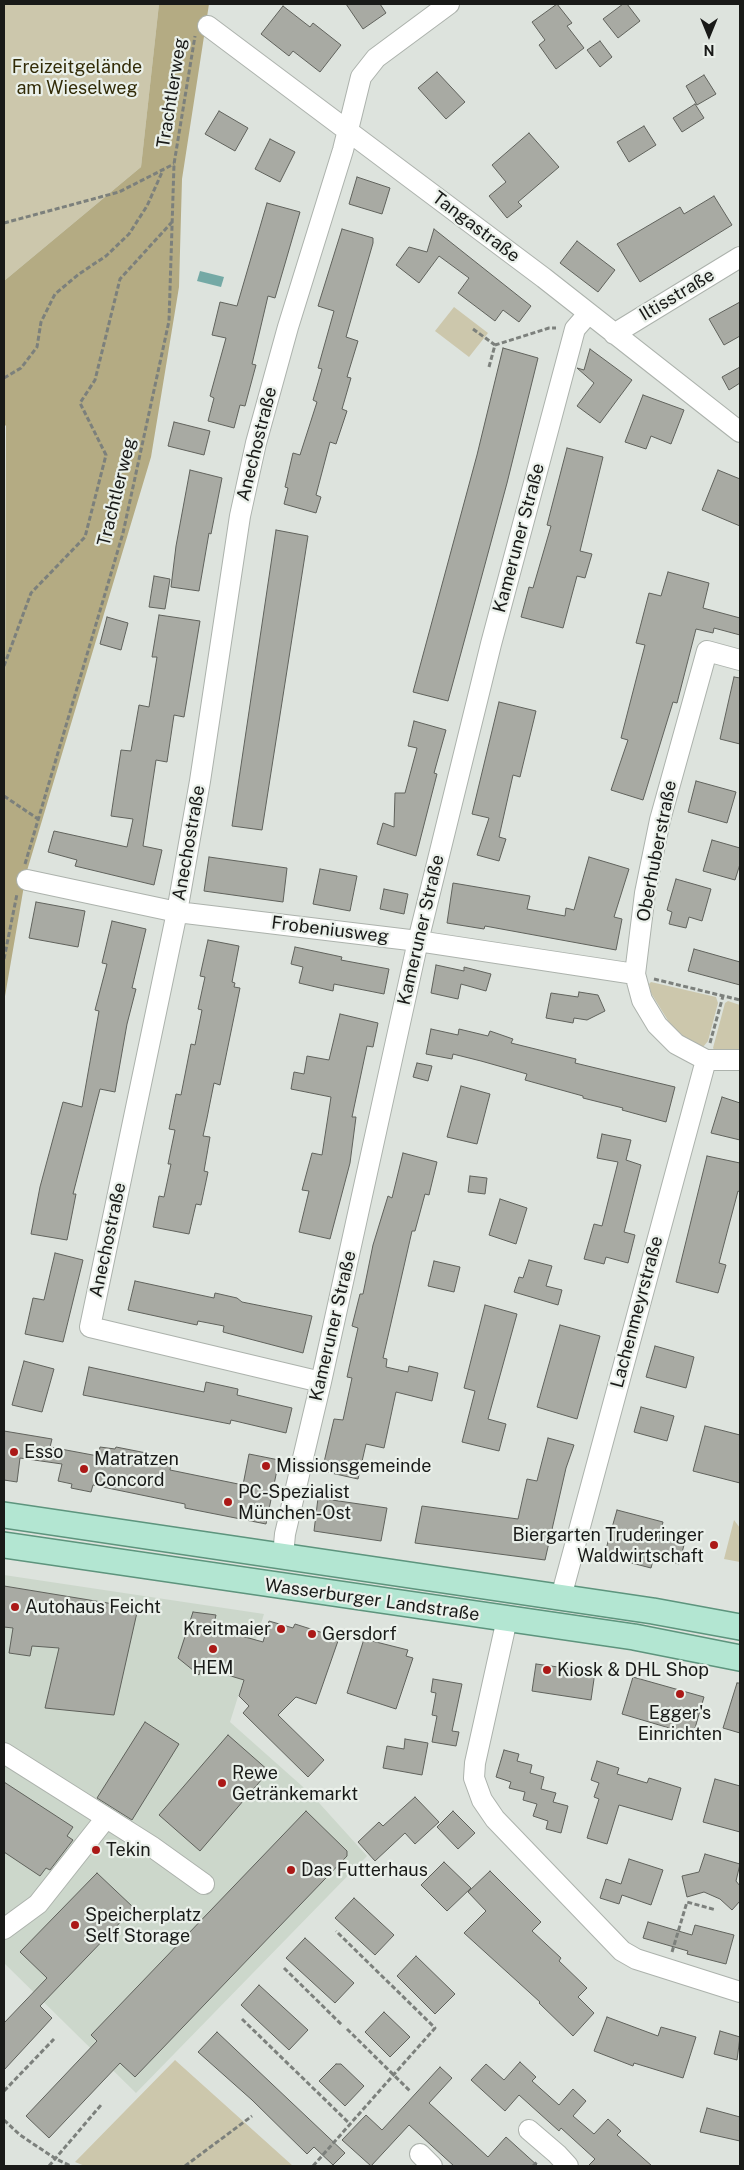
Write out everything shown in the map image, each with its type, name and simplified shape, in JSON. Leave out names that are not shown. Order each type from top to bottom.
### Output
[{"type":"main road","name":"Wasserburger Landstraße","points":[[4,1515],[561,1597],[740,1627]]},
{"type":"main road","name":"Wasserburger Landstraße","points":[[4,1545],[634,1637],[740,1658]]},
{"type":"street","name":"Anechostraße","points":[[321,1382],[90,1328],[177,912],[200,781],[240,516],[256,443],[348,130],[360,77],[376,58],[449,4]]},
{"type":"street","name":"Tangastraße","points":[[202,28],[348,130],[581,321],[614,334],[740,432]]},
{"type":"street","name":"Iltisstraße","points":[[614,334],[740,257]]},
{"type":"street","name":"Kameruner Straße","points":[[283,1556],[286,1534],[418,941],[491,644],[581,321]]},
{"type":"street","name":"Oberhuberstraße","points":[[706,1060],[676,1044],[657,1025],[642,1000],[635,974],[645,893],[660,820],[707,651],[740,660]]},
{"type":"street","name":"Frobeniusweg","points":[[22,880],[177,912],[418,941],[635,974]]},
{"type":"street","points":[[706,1060],[740,1060]]},
{"type":"street","name":"Lachenmeyrstraße","points":[[561,1597],[706,1060]]},
{"type":"street","points":[[506,1619],[475,1763],[474,1778],[482,1800],[495,1819],[622,1951],[636,1959],[740,1992]]},
{"type":"street","points":[[4,1754],[152,1846],[204,1884]]},
{"type":"street","points":[[4,1929],[38,1904],[106,1818]]},
{"type":"street","points":[[529,2130],[568,2166]]},
{"type":"path","name":"Trachtlerweg","points":[[4,959],[5,945],[38,819],[123,533],[142,453],[169,322],[174,164],[202,28]]},
{"type":"path","points":[[4,222],[119,192],[174,164]]},
{"type":"path","points":[[4,378],[21,368],[37,347],[41,322],[55,294],[79,274],[106,256],[129,234],[147,206],[163,170]]},
{"type":"path","points":[[4,666],[31,593],[85,537],[106,455],[80,403],[95,380],[120,279],[172,222]]},
{"type":"path","points":[[495,345],[549,328],[581,321]]},
{"type":"path","points":[[473,329],[495,345]]},
{"type":"path","points":[[489,367],[495,345]]},
{"type":"path","points":[[4,796],[38,819]]},
{"type":"path","points":[[635,974],[740,1000]]},
{"type":"path","points":[[706,1060],[723,996]]},
{"type":"path","points":[[667,1969],[687,1902],[716,1910]]},
{"type":"path","points":[[312,2166],[435,2028],[336,1931]]},
{"type":"path","points":[[284,1968],[342,2025]]},
{"type":"path","points":[[242,2019],[350,2124]]},
{"type":"path","points":[[347,2029],[411,2092]]},
{"type":"path","points":[[4,2091],[54,2039]]},
{"type":"path","points":[[49,2166],[101,2105]]},
{"type":"path","points":[[185,2166],[252,2116]]},
{"type":"path","points":[[4,2120],[20,2135],[56,2159],[71,2166]]},
{"type":"shaded area","points":[[159,4],[209,4],[182,179],[179,287],[151,457],[26,874],[4,1002],[6,426],[4,424],[4,281],[141,167]]},
{"type":"shaded area","points":[[4,1575],[264,1614],[230,1722],[311,1794],[367,1856],[136,2093],[4,1963]]},
{"type":"green space","name":"Freizeitgelände am Wieselweg","points":[[4,4],[159,4],[141,167],[4,281]]},
{"type":"green space","points":[[454,307],[488,333],[469,357],[435,331]]},
{"type":"green space","points":[[651,982],[716,997],[718,1003],[708,1041],[703,1047],[683,1036],[672,1027],[651,993],[649,984]]},
{"type":"green space","points":[[728,1001],[740,1005],[740,1052],[715,1051],[713,1048],[725,1003]]},
{"type":"green space","points":[[734,1520],[740,1528],[740,1562],[724,1559]]},
{"type":"green space","points":[[175,2060],[293,2166],[85,2166],[75,2162]]},
{"type":"water","points":[[200,271],[224,277],[221,287],[197,281]]},
{"type":"building","points":[[346,4],[380,4],[386,13],[363,29]]},
{"type":"building","points":[[557,4],[572,23],[567,26],[584,48],[556,69],[539,45],[545,40],[532,22]]},
{"type":"building","points":[[623,4],[627,4],[640,21],[618,38],[603,19]]},
{"type":"building","points":[[283,6],[310,27],[313,23],[341,45],[320,72],[293,51],[289,56],[261,34]]},
{"type":"building","points":[[600,41],[612,57],[600,67],[587,50]]},
{"type":"building","points":[[437,72],[465,102],[446,119],[418,88]]},
{"type":"building","points":[[704,75],[716,94],[697,105],[686,86]]},
{"type":"building","points":[[695,104],[704,118],[682,132],[673,118]]},
{"type":"building","points":[[219,111],[248,128],[235,151],[205,134]]},
{"type":"building","points":[[644,126],[656,145],[629,162],[617,142]]},
{"type":"building","points":[[529,133],[559,167],[518,202],[522,206],[507,218],[489,196],[506,182],[492,165]]},
{"type":"building","points":[[270,139],[295,152],[280,182],[255,169]]},
{"type":"building","points":[[357,177],[390,188],[382,214],[349,204]]},
{"type":"building","points":[[714,196],[732,225],[640,282],[617,244],[680,207],[684,214]]},
{"type":"building","points":[[267,203],[300,212],[275,298],[268,296],[252,364],[256,365],[245,406],[240,405],[234,428],[208,421],[214,398],[210,396],[226,338],[212,335],[220,302],[237,306]]},
{"type":"building","points":[[342,229],[373,238],[373,243],[346,337],[358,341],[347,377],[351,378],[342,409],[347,411],[336,444],[330,442],[316,495],[321,497],[316,513],[284,504],[288,488],[285,487],[293,453],[300,455],[317,402],[313,400],[322,369],[318,368],[334,311],[318,306]]},
{"type":"building","points":[[434,229],[531,306],[519,322],[503,310],[495,321],[458,293],[469,278],[439,256],[419,283],[396,265],[409,247],[427,252]]},
{"type":"building","points":[[577,241],[615,270],[598,292],[560,263]]},
{"type":"building","points":[[740,302],[740,336],[724,345],[709,319]]},
{"type":"building","points":[[503,348],[538,358],[507,483],[448,701],[413,692],[477,455]]},
{"type":"building","points":[[590,349],[632,380],[600,423],[577,406],[594,383],[577,368],[584,370]]},
{"type":"building","points":[[740,367],[740,383],[729,390],[722,377]]},
{"type":"building","points":[[643,395],[684,410],[671,444],[651,436],[646,449],[625,442]]},
{"type":"building","points":[[174,422],[210,431],[204,455],[168,446]]},
{"type":"building","points":[[567,448],[603,457],[580,551],[592,554],[585,578],[577,576],[563,628],[521,617],[529,587],[533,588],[551,526],[547,525]]},
{"type":"building","points":[[190,470],[222,478],[211,534],[209,533],[199,591],[171,587],[176,546]]},
{"type":"building","points":[[718,470],[740,479],[740,526],[702,510]]},
{"type":"building","points":[[276,530],[308,536],[262,830],[232,826]]},
{"type":"building","points":[[668,572],[709,583],[703,608],[740,618],[740,635],[714,628],[713,633],[696,629],[677,703],[673,702],[643,800],[611,790],[628,740],[621,738],[645,645],[636,643],[649,593],[661,596]]},
{"type":"building","points":[[154,576],[170,579],[165,609],[149,607]]},
{"type":"building","points":[[159,615],[200,621],[184,717],[174,715],[167,762],[156,760],[143,846],[162,850],[154,885],[75,866],[77,860],[48,852],[54,831],[127,847],[133,819],[111,816],[121,750],[131,751],[139,705],[149,707],[157,657],[152,657]]},
{"type":"building","points":[[107,617],[128,623],[121,650],[100,644]]},
{"type":"building","points":[[734,677],[740,678],[740,744],[720,739]]},
{"type":"building","points":[[499,702],[536,711],[520,777],[513,775],[499,837],[506,839],[499,861],[477,855],[489,818],[472,814]]},
{"type":"building","points":[[414,721],[446,730],[434,773],[437,774],[416,856],[377,844],[383,823],[394,827],[395,793],[405,793],[417,748],[408,746]]},
{"type":"building","points":[[696,781],[736,792],[727,823],[688,812]]},
{"type":"building","points":[[712,840],[740,848],[740,864],[735,880],[703,871]]},
{"type":"building","points":[[209,857],[287,868],[283,902],[204,891]]},
{"type":"building","points":[[589,857],[629,869],[614,917],[622,919],[616,950],[485,926],[484,929],[447,923],[453,883],[530,896],[527,909],[565,916],[566,908],[574,910]]},
{"type":"building","points":[[320,869],[357,876],[350,911],[313,904]]},
{"type":"building","points":[[676,879],[711,889],[702,921],[689,917],[686,928],[669,924],[672,912],[667,910]]},
{"type":"building","points":[[384,889],[408,894],[404,914],[380,909]]},
{"type":"building","points":[[36,902],[85,911],[78,947],[29,938]]},
{"type":"building","points":[[112,921],[146,929],[132,988],[136,989],[127,1024],[115,1092],[100,1089],[73,1194],[76,1194],[67,1240],[31,1234],[40,1187],[63,1102],[82,1107],[99,1011],[95,1010],[107,964],[102,963]]},
{"type":"building","points":[[208,940],[239,946],[232,982],[235,983],[234,987],[240,988],[220,1085],[214,1083],[203,1136],[210,1137],[204,1171],[208,1172],[201,1205],[196,1204],[189,1234],[153,1227],[159,1196],[164,1197],[171,1164],[168,1164],[175,1130],[169,1129],[176,1094],[181,1095],[191,1044],[195,1045],[202,1010],[198,1009],[205,977],[200,976]]},
{"type":"building","points":[[295,947],[342,957],[341,960],[389,969],[384,994],[334,984],[333,991],[299,983],[303,967],[291,964]]},
{"type":"building","points":[[694,949],[740,962],[740,985],[688,971]]},
{"type":"building","points":[[436,965],[464,971],[464,967],[491,974],[486,991],[461,984],[458,999],[431,993]]},
{"type":"building","points":[[579,992],[598,995],[605,1011],[587,1020],[574,1018],[573,1023],[546,1018],[551,993],[578,997]]},
{"type":"building","points":[[340,1014],[378,1023],[373,1047],[367,1046],[352,1117],[356,1117],[350,1163],[330,1239],[299,1232],[309,1191],[302,1190],[312,1153],[322,1155],[331,1097],[291,1089],[294,1072],[304,1074],[307,1056],[329,1060]]},
{"type":"building","points":[[431,1029],[458,1035],[459,1029],[488,1036],[490,1031],[513,1039],[511,1043],[576,1059],[575,1063],[675,1087],[666,1122],[525,1080],[527,1074],[453,1054],[452,1059],[426,1054]]},
{"type":"building","points":[[417,1063],[432,1066],[428,1081],[413,1077]]},
{"type":"building","points":[[461,1086],[490,1094],[477,1144],[447,1137]]},
{"type":"building","points":[[722,1097],[740,1103],[740,1140],[711,1133]]},
{"type":"building","points":[[602,1134],[631,1140],[626,1160],[641,1165],[624,1232],[635,1235],[628,1263],[606,1257],[604,1264],[584,1259],[594,1224],[602,1226],[618,1162],[597,1158]]},
{"type":"building","points":[[403,1153],[437,1162],[429,1195],[425,1194],[415,1231],[412,1231],[383,1358],[387,1359],[386,1367],[408,1372],[409,1366],[438,1373],[432,1401],[396,1392],[384,1448],[366,1444],[358,1479],[322,1471],[334,1419],[343,1420],[352,1378],[347,1377],[358,1328],[352,1326],[360,1294],[363,1294],[373,1245],[388,1196],[392,1198]]},
{"type":"building","points":[[707,1156],[740,1163],[740,1192],[738,1191],[719,1263],[726,1265],[718,1293],[676,1282]]},
{"type":"building","points":[[470,1176],[487,1178],[485,1194],[468,1192]]},
{"type":"building","points":[[500,1199],[527,1208],[516,1244],[489,1235]]},
{"type":"building","points":[[55,1253],[83,1260],[63,1342],[25,1334],[33,1298],[44,1300]]},
{"type":"building","points":[[529,1260],[552,1266],[546,1286],[562,1290],[558,1305],[514,1292],[519,1277],[523,1278]]},
{"type":"building","points":[[434,1261],[460,1267],[454,1292],[428,1286]]},
{"type":"building","points":[[135,1281],[214,1298],[215,1293],[237,1298],[242,1302],[312,1316],[303,1353],[223,1332],[224,1326],[198,1321],[197,1325],[128,1310]]},
{"type":"building","points":[[485,1305],[517,1314],[488,1419],[506,1424],[499,1451],[462,1442],[475,1391],[464,1388]]},
{"type":"building","points":[[560,1325],[600,1336],[577,1419],[537,1407]]},
{"type":"building","points":[[655,1346],[694,1357],[686,1388],[646,1377]]},
{"type":"building","points":[[24,1361],[54,1369],[42,1412],[12,1405]]},
{"type":"building","points":[[89,1367],[204,1392],[206,1382],[238,1389],[237,1395],[292,1408],[286,1433],[231,1420],[230,1424],[83,1395]]},
{"type":"building","points":[[641,1407],[674,1416],[667,1441],[634,1432]]},
{"type":"building","points":[[705,1426],[740,1435],[740,1483],[693,1471]]},
{"type":"building","points":[[4,1431],[52,1439],[50,1447],[98,1456],[100,1447],[115,1449],[116,1447],[172,1458],[170,1470],[243,1485],[249,1454],[279,1460],[266,1524],[185,1508],[185,1504],[93,1485],[91,1492],[71,1488],[72,1484],[58,1481],[62,1464],[20,1458],[17,1482],[4,1480]]},
{"type":"building","points":[[548,1438],[574,1445],[566,1468],[545,1560],[415,1543],[422,1506],[518,1519],[527,1479],[537,1481]]},
{"type":"building","points":[[318,1498],[387,1508],[381,1541],[314,1531]]},
{"type":"building","points":[[617,1510],[663,1522],[659,1538],[684,1545],[679,1564],[654,1557],[651,1568],[604,1556]]},
{"type":"building","points":[[4,1586],[138,1608],[114,1715],[45,1708],[59,1648],[32,1646],[30,1656],[9,1653],[13,1628],[4,1627]]},
{"type":"building","points":[[193,1612],[216,1615],[213,1628],[263,1642],[269,1621],[293,1628],[295,1624],[339,1638],[316,1704],[296,1697],[278,1715],[324,1760],[308,1777],[243,1713],[249,1706],[239,1696],[244,1680],[201,1667],[199,1675],[178,1658]]},
{"type":"building","points":[[364,1639],[408,1650],[406,1656],[413,1658],[396,1709],[347,1693]]},
{"type":"building","points":[[536,1664],[595,1672],[591,1700],[532,1691]]},
{"type":"building","points":[[633,1677],[704,1697],[693,1735],[622,1714]]},
{"type":"building","points":[[433,1679],[462,1684],[452,1731],[459,1732],[456,1746],[432,1742],[437,1716],[432,1715],[436,1693],[431,1692]]},
{"type":"building","points":[[737,1683],[740,1683],[740,1733],[723,1728]]},
{"type":"building","points":[[145,1722],[179,1744],[132,1820],[97,1798]]},
{"type":"building","points":[[228,1735],[269,1771],[200,1851],[159,1815]]},
{"type":"building","points":[[405,1739],[428,1743],[422,1775],[383,1768],[387,1746],[404,1749]]},
{"type":"building","points":[[504,1750],[519,1754],[517,1761],[532,1765],[530,1773],[544,1777],[541,1789],[556,1793],[553,1802],[568,1806],[561,1833],[546,1829],[548,1821],[533,1816],[537,1804],[523,1800],[525,1792],[509,1788],[511,1782],[496,1777]]},
{"type":"building","points":[[597,1761],[619,1768],[617,1774],[647,1783],[649,1778],[681,1788],[672,1820],[619,1805],[607,1844],[587,1838],[599,1799],[594,1797],[599,1783],[591,1780]]},
{"type":"building","points":[[715,1779],[740,1786],[740,1832],[703,1822]]},
{"type":"building","points":[[4,1782],[73,1827],[67,1836],[73,1840],[50,1870],[46,1868],[40,1876],[4,1852]]},
{"type":"building","points":[[415,1797],[439,1822],[415,1844],[405,1833],[375,1861],[358,1842],[379,1822],[383,1826]]},
{"type":"building","points":[[306,1811],[347,1851],[347,1856],[135,2077],[120,2063],[49,2138],[26,2116],[97,2041],[91,2035]]},
{"type":"building","points":[[453,1811],[475,1833],[458,1849],[437,1827]]},
{"type":"building","points":[[705,1854],[740,1864],[736,1881],[740,1886],[740,1901],[732,1910],[720,1899],[704,1892],[687,1897],[682,1876],[699,1872]]},
{"type":"building","points":[[629,1859],[663,1870],[651,1905],[622,1895],[619,1904],[600,1898],[606,1879],[621,1884]]},
{"type":"building","points":[[444,1862],[471,1888],[447,1911],[421,1885]]},
{"type":"building","points":[[490,1871],[541,1922],[532,1931],[561,1958],[559,1961],[587,1988],[578,1997],[594,2013],[573,2036],[540,2002],[464,1933],[486,1911],[468,1892]]},
{"type":"building","points":[[97,1873],[134,1908],[40,2006],[52,2018],[4,2070],[4,2023],[47,1978],[20,1952]]},
{"type":"building","points":[[354,1898],[394,1935],[375,1955],[335,1918]]},
{"type":"building","points":[[648,1922],[692,1935],[695,1925],[734,1935],[726,1964],[687,1954],[688,1951],[643,1938]]},
{"type":"building","points":[[305,1938],[354,1983],[335,2003],[286,1958]]},
{"type":"building","points":[[416,1956],[455,1994],[435,2014],[397,1976]]},
{"type":"building","points":[[259,1985],[308,2030],[289,2050],[241,2005]]},
{"type":"building","points":[[384,2012],[410,2037],[390,2057],[365,2032]]},
{"type":"building","points":[[607,2017],[658,2036],[661,2027],[696,2037],[683,2078],[634,2063],[633,2066],[594,2051]]},
{"type":"building","points":[[720,2031],[740,2037],[737,2060],[714,2054]]},
{"type":"building","points":[[217,2032],[345,2153],[333,2165],[314,2147],[307,2154],[252,2100],[198,2052]]},
{"type":"building","points":[[520,2062],[536,2077],[532,2081],[559,2105],[573,2089],[586,2101],[573,2116],[594,2134],[608,2119],[621,2131],[617,2135],[652,2166],[588,2166],[595,2159],[561,2128],[559,2131],[519,2095],[505,2111],[471,2080],[486,2064],[504,2080]]},
{"type":"building","points":[[336,2064],[341,2064],[364,2086],[345,2106],[319,2081]]},
{"type":"building","points":[[440,2067],[452,2078],[429,2103],[488,2157],[506,2137],[538,2166],[454,2166],[409,2125],[371,2166],[342,2140],[366,2115],[382,2130]]},
{"type":"building","points":[[707,2108],[740,2117],[740,2141],[700,2132]]},
{"type":"place","name":"Esso","points":[[14,1452]]},
{"type":"place","name":"Missionsgemeinde","points":[[266,1466]]},
{"type":"place","name":"Matratzen Concord","points":[[84,1469]]},
{"type":"place","name":"PC-Spezialist München-Ost","points":[[228,1502]]},
{"type":"place","name":"Biergarten Truderinger Waldwirtschaft","points":[[714,1545]]},
{"type":"place","name":"Autohaus Feicht","points":[[15,1607]]},
{"type":"place","name":"Kreitmaier","points":[[281,1629]]},
{"type":"place","name":"Gersdorf","points":[[312,1634]]},
{"type":"place","name":"HEM","points":[[213,1649]]},
{"type":"place","name":"Kiosk & DHL Shop","points":[[547,1670]]},
{"type":"place","name":"Egger's Einrichten","points":[[680,1694]]},
{"type":"place","name":"Rewe Getränkemarkt","points":[[222,1783]]},
{"type":"place","name":"Tekin","points":[[96,1850]]},
{"type":"place","name":"Das Futterhaus","points":[[291,1870]]},
{"type":"place","name":"Speicherplatz Self Storage","points":[[75,1925]]}]
